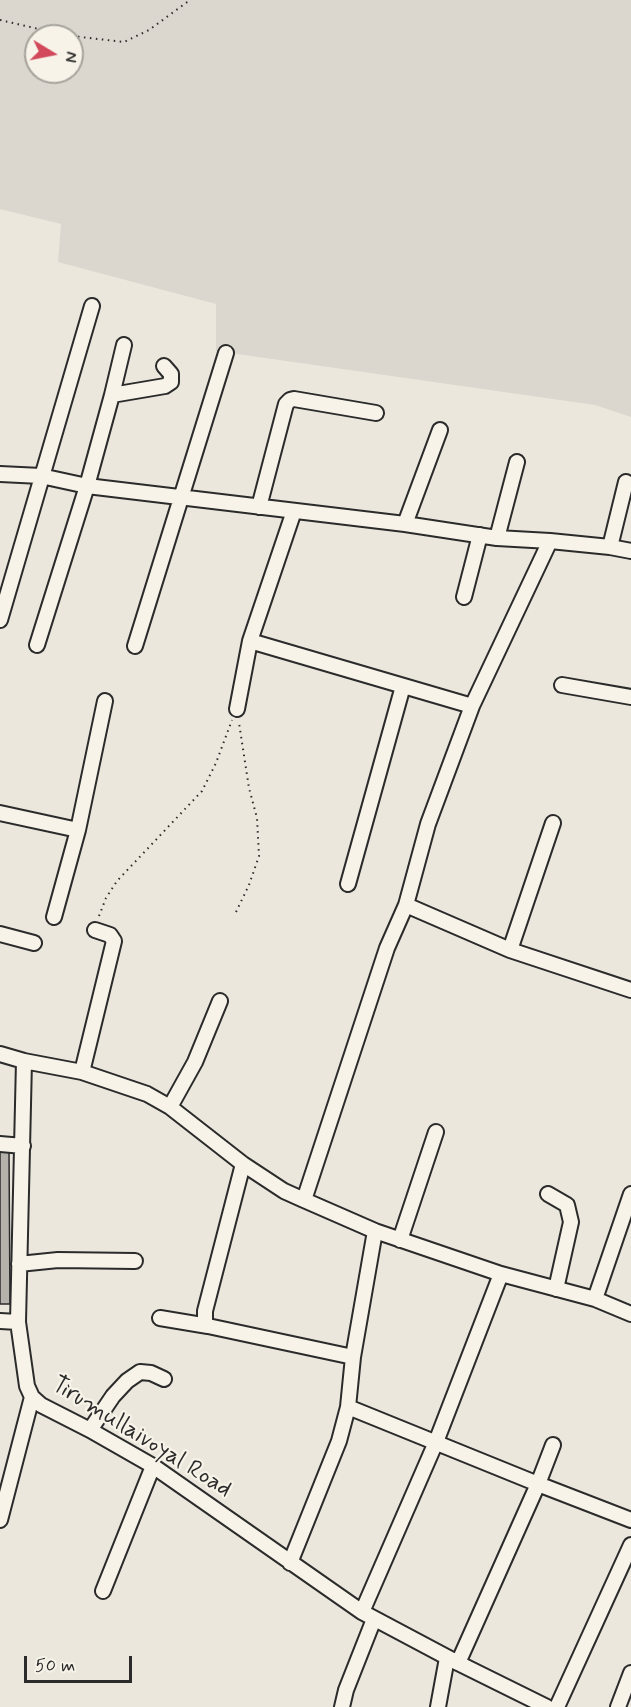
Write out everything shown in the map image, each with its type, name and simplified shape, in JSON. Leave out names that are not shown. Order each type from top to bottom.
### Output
[{"type":"street","points":[[0,620],[92,306]]},
{"type":"street","points":[[37,645],[87,486],[124,345]]},
{"type":"street","points":[[135,646],[226,353]]},
{"type":"street","points":[[112,395],[165,386],[171,382],[171,374],[164,366]]},
{"type":"street","points":[[259,507],[286,404],[290,400],[376,413]]},
{"type":"street","points":[[405,524],[440,430]]},
{"type":"street","points":[[497,538],[517,462]]},
{"type":"street","points":[[0,474],[41,476],[87,486],[405,524],[497,538],[631,550]]},
{"type":"street","points":[[610,547],[626,482]]},
{"type":"street","points":[[237,709],[250,641],[294,511]]},
{"type":"street","points":[[464,597],[480,535]]},
{"type":"street","points":[[304,1200],[387,948],[406,905],[428,824],[472,706],[550,541]]},
{"type":"street","points":[[250,641],[472,706]]},
{"type":"street","points":[[562,685],[631,697]]},
{"type":"street","points":[[348,884],[404,686]]},
{"type":"street","points":[[54,917],[78,830],[105,701]]},
{"type":"street","points":[[0,813],[78,830]]},
{"type":"street","points":[[510,950],[553,823]]},
{"type":"street","points":[[406,905],[510,950],[631,990]]},
{"type":"street","points":[[82,1072],[114,941],[110,935],[94,930]]},
{"type":"street","points":[[0,934],[34,944]]},
{"type":"street","points":[[170,1107],[195,1062],[220,1001]]},
{"type":"street","points":[[0,1054],[82,1072],[147,1094],[170,1107],[243,1164],[284,1191],[375,1231],[501,1274],[595,1299],[631,1314]]},
{"type":"street","name":"Tirumullaivoyal Road","points":[[24,1060],[18,1322],[27,1386],[32,1397],[40,1404],[153,1466],[368,1616],[531,1703],[547,1707]]},
{"type":"street","points":[[400,1240],[436,1132]]},
{"type":"street","points":[[0,1144],[22,1146]]},
{"type":"street","points":[[208,1326],[205,1322],[205,1311],[243,1164]]},
{"type":"street","points":[[548,1194],[567,1205],[571,1222],[556,1289]]},
{"type":"street","points":[[595,1299],[631,1194]]},
{"type":"street","points":[[290,1563],[339,1441],[348,1407],[353,1357],[375,1231]]},
{"type":"street","points":[[20,1264],[58,1260],[135,1261]]},
{"type":"street","points":[[342,1707],[368,1616],[501,1274]]},
{"type":"street","points":[[160,1318],[353,1357]]},
{"type":"street","points":[[0,1321],[18,1322]]},
{"type":"street","points":[[90,1430],[113,1396],[127,1381],[140,1372],[151,1373],[164,1379]]},
{"type":"street","points":[[0,1520],[32,1397]]},
{"type":"street","points":[[348,1407],[631,1520]]},
{"type":"street","points":[[438,1707],[453,1661],[538,1484],[553,1445]]},
{"type":"street","points":[[103,1591],[153,1466]]},
{"type":"street","points":[[557,1707],[631,1545]]},
{"type":"street","points":[[618,1707],[631,1673]]},
{"type":"path","points":[[84,37],[124,42],[149,30],[190,0]]},
{"type":"path","points":[[0,20],[24,25]]},
{"type":"path","points":[[237,709],[249,788],[257,818],[260,856],[237,912]]},
{"type":"path","points":[[94,930],[106,898],[117,880],[202,791],[216,763],[237,709]]},
{"type":"shaded area","points":[[0,0],[631,0],[631,417],[595,405],[216,351],[216,304],[58,262],[61,224],[0,209]]},
{"type":"building","points":[[0,1149],[9,1149],[10,1304],[0,1304]]}]
